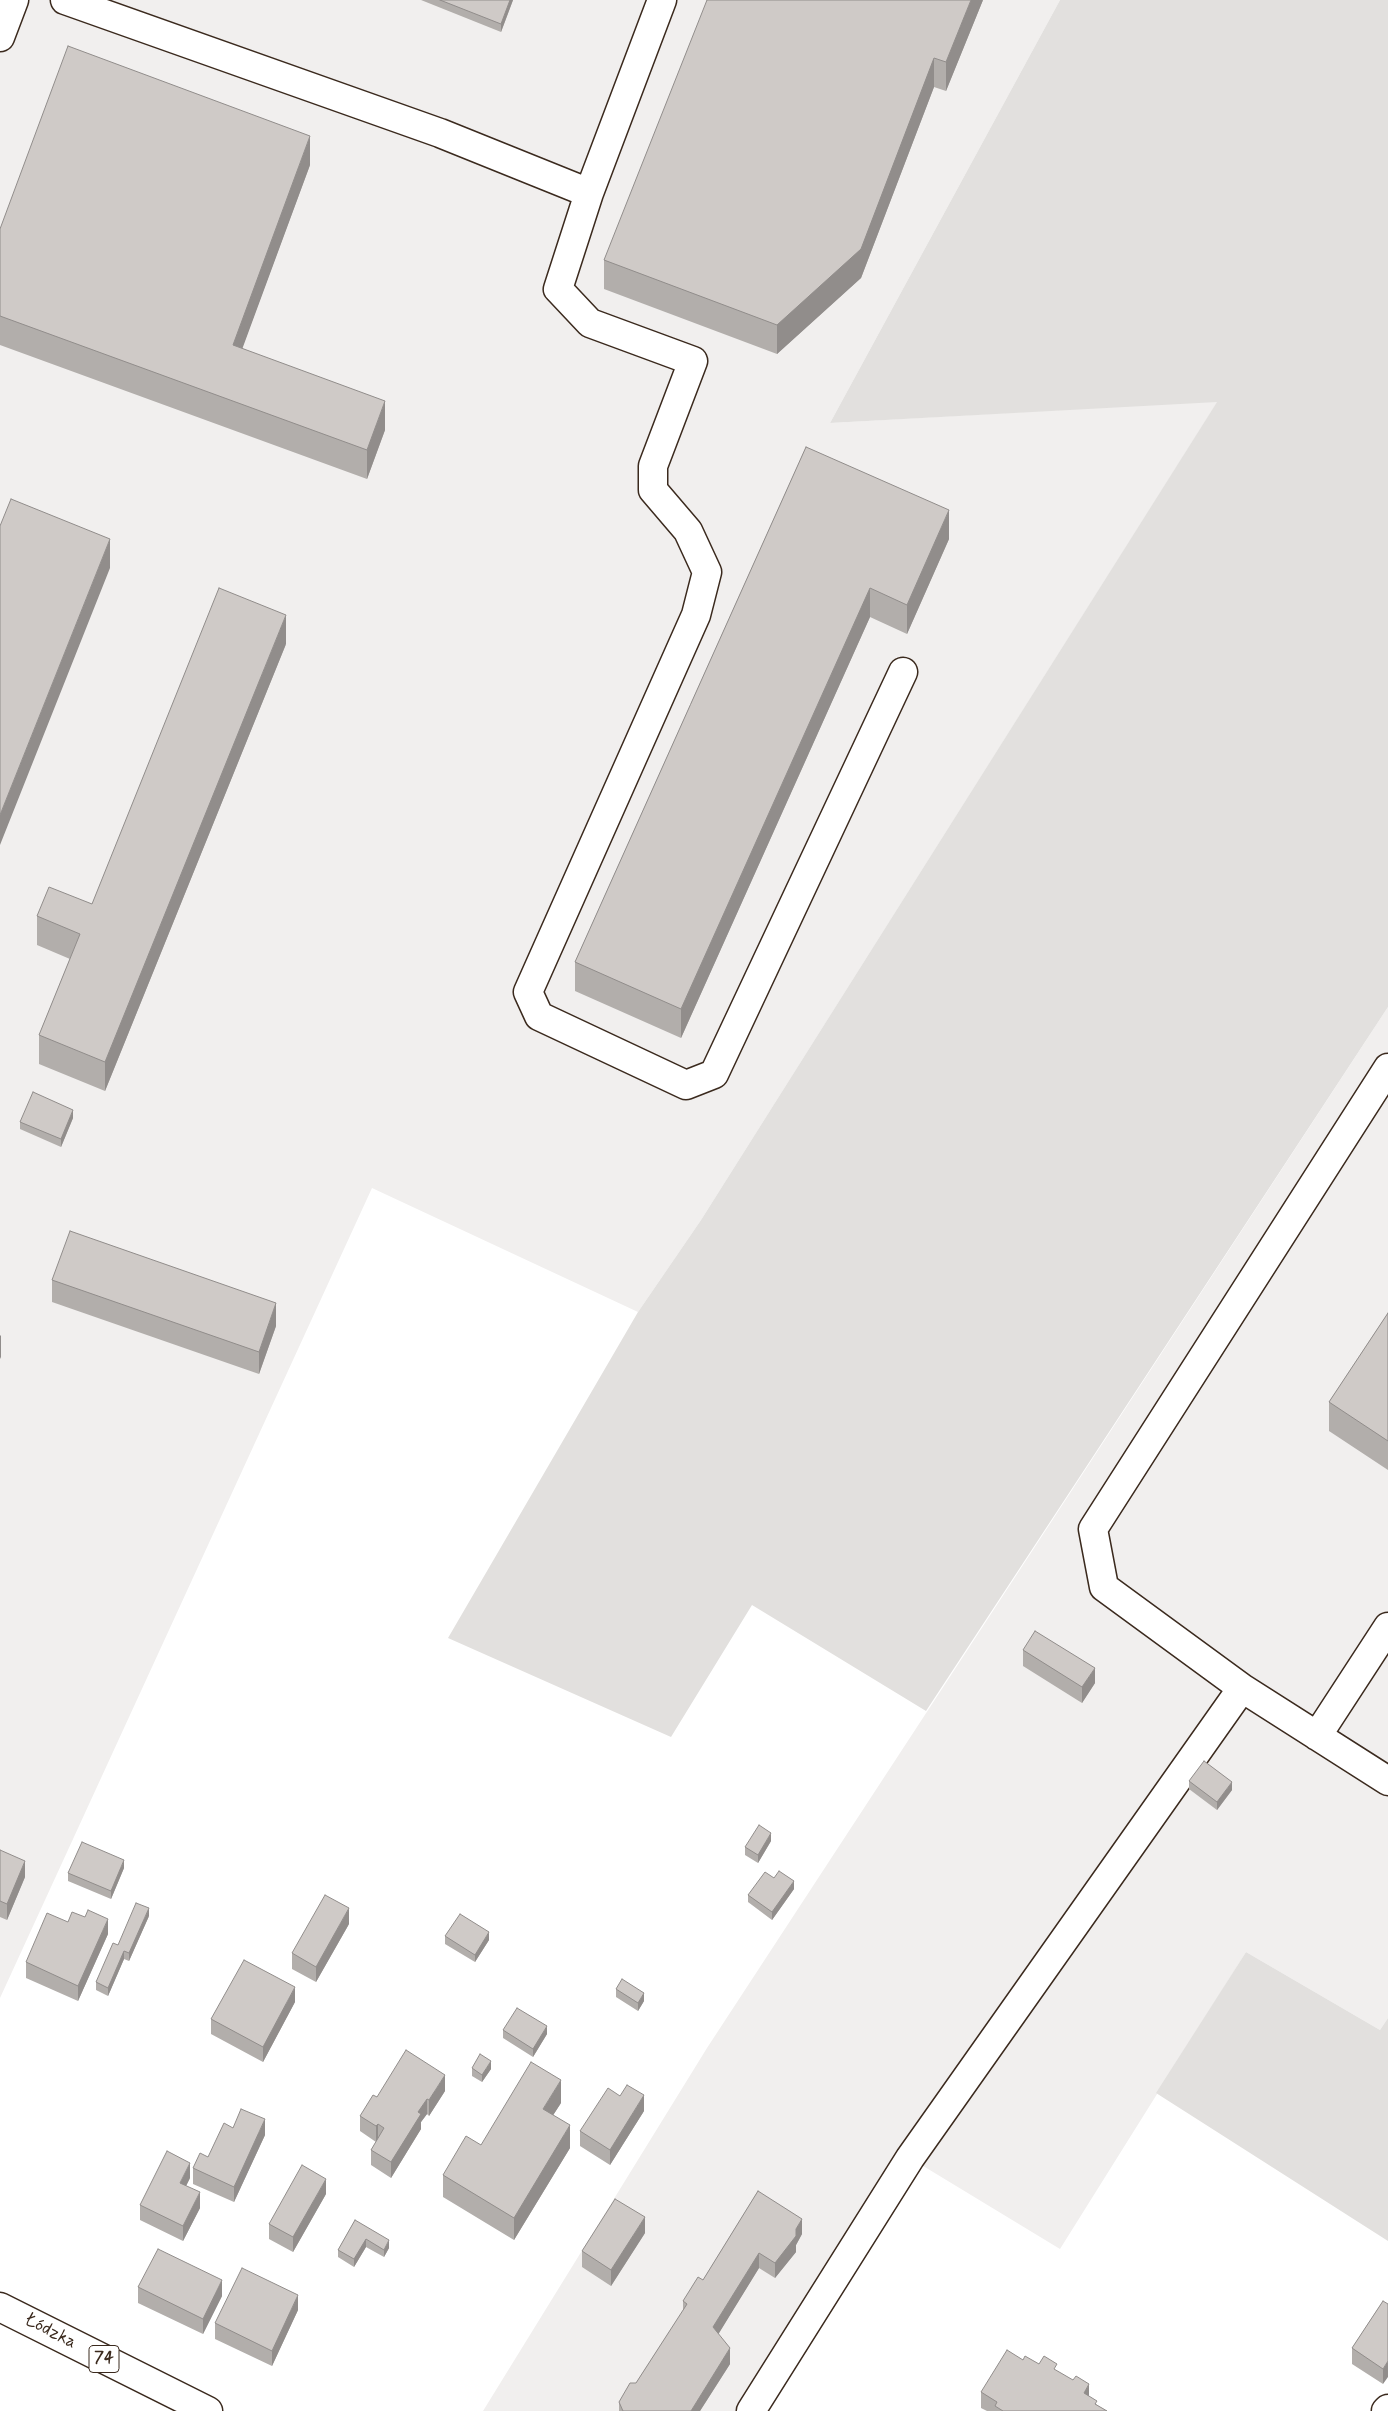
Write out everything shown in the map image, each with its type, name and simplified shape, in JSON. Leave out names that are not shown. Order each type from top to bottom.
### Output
[{"type":"main road","points":[[0,37],[14,0]]},
{"type":"main road","points":[[65,0],[440,133],[589,193]]},
{"type":"main road","points":[[662,0],[589,193],[558,289],[590,324],[693,361],[653,466],[653,490],[688,531],[707,572],[696,615],[528,992],[539,1016],[686,1085],[714,1074],[903,672]]},
{"type":"main road","points":[[1388,1068],[1093,1529],[1104,1587],[1242,1688],[1388,1781]]},
{"type":"main road","points":[[1317,1736],[1388,1627]]},
{"type":"main road","points":[[751,2411],[910,2158],[1242,1688]]},
{"type":"main road","name":"Łódzka","points":[[0,2307],[208,2411]]},
{"type":"shaded area","points":[[0,0],[1060,0],[830,423],[1218,401],[701,1220],[638,1312],[372,1188],[0,1998]]},
{"type":"shaded area","points":[[1060,0],[1388,0],[1388,1007],[926,1711],[752,1605],[671,1737],[448,1638],[638,1312],[701,1220],[1217,402],[830,423]]},
{"type":"shaded area","points":[[1388,1007],[1388,2018],[1380,2030],[1246,1952],[1060,2249],[910,2158],[751,2411],[483,2411],[707,2048]]},
{"type":"shaded area","points":[[1246,1952],[1380,2030],[1388,2018],[1388,2241],[1156,2093]]},
{"type":"building","points":[[440,0],[510,0],[501,24]]},
{"type":"building","points":[[707,0],[971,0],[946,62],[934,58],[861,249],[777,325],[604,260]]},
{"type":"building","points":[[68,46],[310,136],[233,345],[385,401],[367,450],[0,316],[0,229]]},
{"type":"building","points":[[806,447],[949,510],[907,605],[870,588],[681,1009],[575,962]]},
{"type":"building","points":[[11,499],[110,539],[0,815],[0,526]]},
{"type":"building","points":[[219,588],[286,615],[105,1062],[39,1035],[80,934],[37,916],[49,887],[92,904]]},
{"type":"building","points":[[33,1092],[73,1110],[61,1139],[20,1122]]},
{"type":"building","points":[[70,1231],[276,1303],[259,1352],[52,1280]]},
{"type":"building","points":[[1388,1313],[1388,1441],[1329,1402]]},
{"type":"building","points":[[1035,1631],[1095,1668],[1082,1687],[1023,1650]]},
{"type":"building","points":[[1204,1761],[1232,1782],[1217,1802],[1189,1781]]},
{"type":"building","points":[[759,1825],[771,1833],[758,1855],[745,1847]]},
{"type":"building","points":[[82,1842],[124,1860],[111,1891],[68,1873]]},
{"type":"building","points":[[0,1850],[25,1861],[7,1904],[0,1901]]},
{"type":"building","points":[[779,1871],[794,1881],[772,1912],[748,1895],[765,1872],[774,1878]]},
{"type":"building","points":[[325,1895],[349,1908],[316,1967],[292,1953]]},
{"type":"building","points":[[136,1903],[149,1908],[129,1953],[124,1951],[108,1988],[96,1982],[113,1943],[118,1945]]},
{"type":"building","points":[[88,1910],[108,1919],[78,1986],[26,1962],[47,1913],[68,1922],[72,1912],[85,1917]]},
{"type":"building","points":[[460,1914],[489,1932],[475,1955],[445,1936]]},
{"type":"building","points":[[244,1960],[295,1987],[263,2047],[211,2019]]},
{"type":"building","points":[[622,1979],[644,1993],[638,2003],[616,1989]]},
{"type":"building","points":[[517,2008],[547,2026],[533,2049],[503,2030]]},
{"type":"building","points":[[406,2050],[445,2075],[429,2100],[427,2099],[418,2112],[421,2114],[391,2162],[371,2150],[384,2128],[378,2124],[376,2126],[360,2116],[373,2095],[377,2097]]},
{"type":"building","points":[[480,2054],[491,2061],[482,2075],[472,2068]]},
{"type":"building","points":[[531,2062],[561,2080],[543,2109],[570,2125],[514,2218],[443,2175],[466,2136],[481,2145]]},
{"type":"building","points":[[627,2085],[644,2095],[610,2150],[580,2131],[608,2088],[620,2096]]},
{"type":"building","points":[[241,2109],[265,2119],[234,2187],[193,2168],[200,2153],[208,2157],[224,2123],[233,2128]]},
{"type":"building","points":[[167,2151],[190,2163],[180,2183],[200,2192],[183,2226],[140,2205]]},
{"type":"building","points":[[302,2165],[326,2179],[293,2237],[269,2224]]},
{"type":"building","points":[[758,2191],[802,2219],[796,2229],[796,2236],[775,2263],[759,2253],[713,2327],[730,2348],[691,2411],[623,2411],[619,2402],[630,2383],[636,2383],[687,2304],[683,2301],[698,2277],[703,2280]]},
{"type":"building","points":[[615,2199],[645,2217],[611,2270],[582,2251]]},
{"type":"building","points":[[355,2220],[389,2240],[384,2250],[366,2239],[354,2259],[338,2250]]},
{"type":"building","points":[[158,2249],[222,2280],[203,2319],[138,2287]]},
{"type":"building","points":[[242,2268],[298,2295],[272,2351],[215,2323]]},
{"type":"building","points":[[1383,2301],[1388,2304],[1388,2361],[1383,2369],[1352,2348]]},
{"type":"building","points":[[1007,2350],[1023,2360],[1025,2356],[1039,2364],[1044,2356],[1057,2364],[1054,2369],[1073,2380],[1076,2376],[1089,2384],[1084,2393],[1097,2401],[1095,2404],[1107,2411],[1003,2411],[995,2406],[997,2402],[981,2392]]}]
